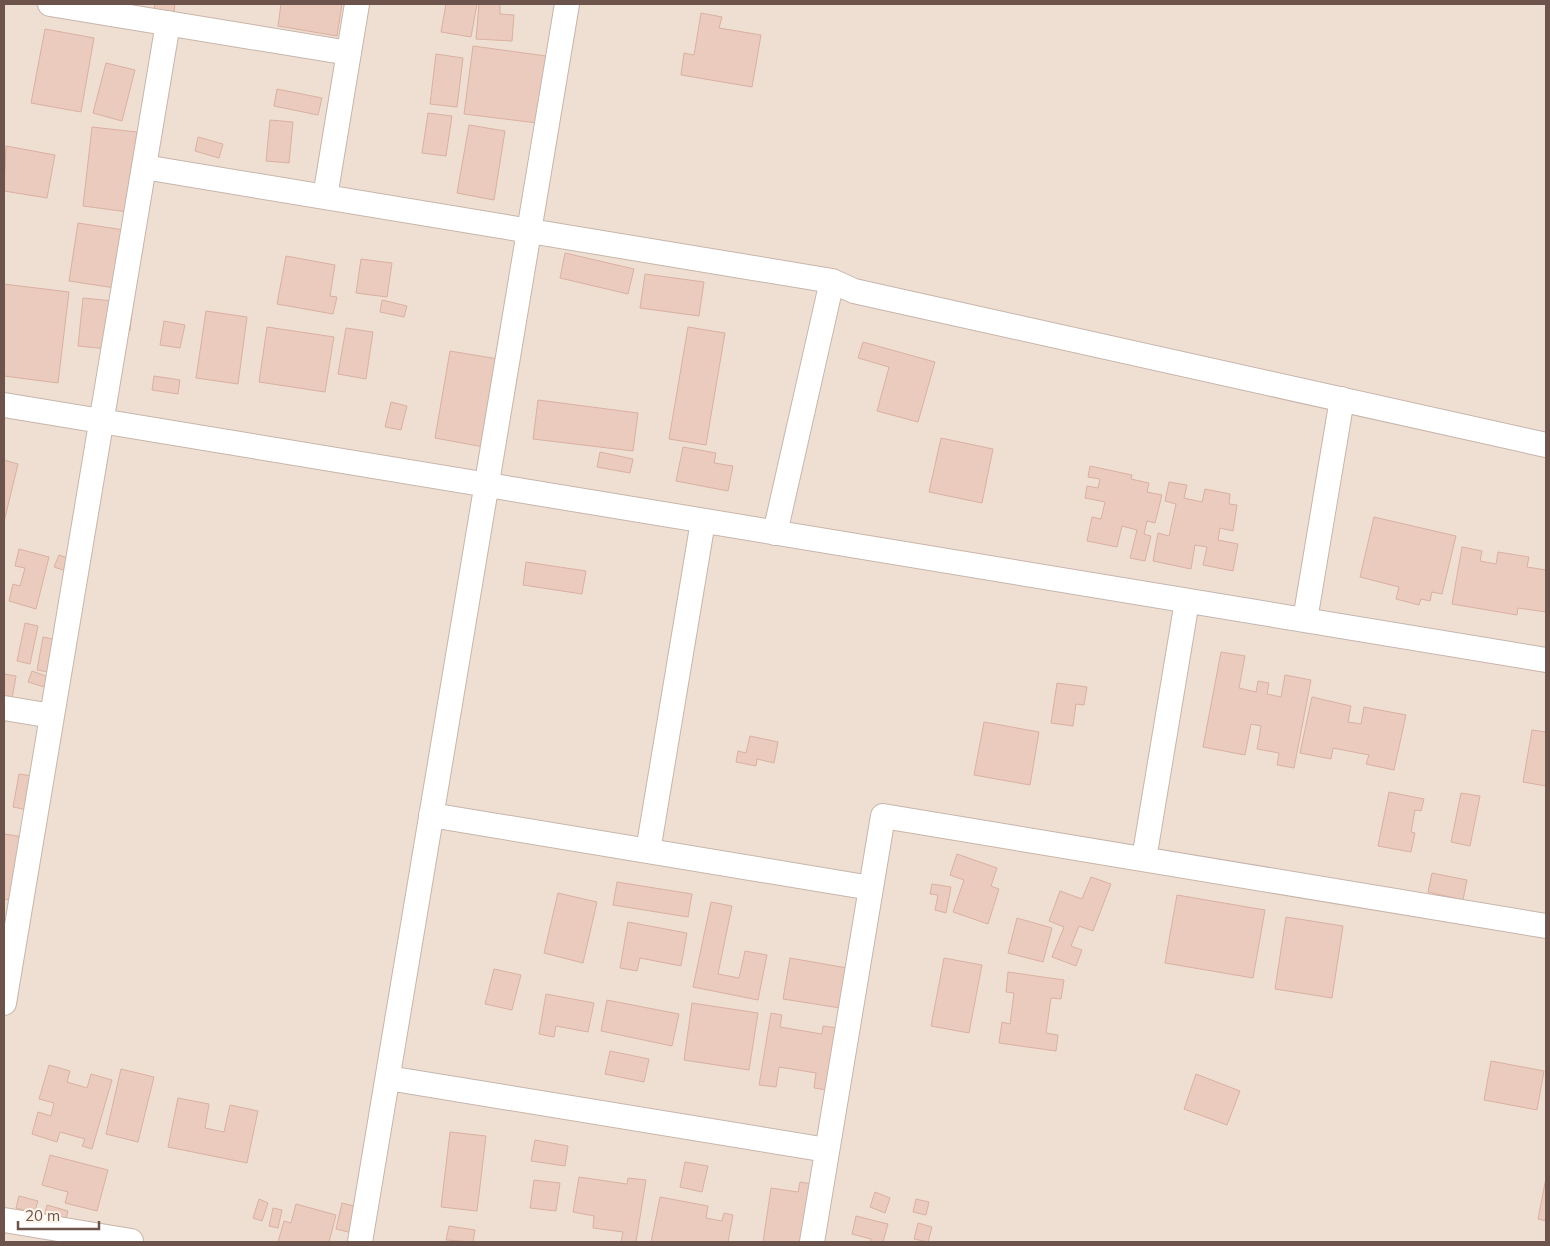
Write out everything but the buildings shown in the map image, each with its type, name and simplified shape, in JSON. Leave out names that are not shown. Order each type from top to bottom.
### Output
[{"type":"street","points":[[50,4],[349,53]]},
{"type":"street","points":[[325,197],[357,4]]},
{"type":"street","points":[[360,1242],[568,4]]},
{"type":"street","points":[[4,1004],[168,23]]},
{"type":"street","points":[[144,167],[832,281],[854,291],[1546,444]]},
{"type":"street","points":[[775,533],[832,281]]},
{"type":"street","points":[[1305,620],[1342,399]]},
{"type":"street","points":[[4,406],[1546,660]]},
{"type":"street","points":[[648,851],[703,521]]},
{"type":"street","points":[[1144,859],[1187,600]]},
{"type":"street","points":[[4,708],[52,716]]},
{"type":"street","points":[[432,815],[871,888]]},
{"type":"street","points":[[812,1242],[883,816],[1546,926]]},
{"type":"street","points":[[388,1078],[827,1150]]},
{"type":"street","points":[[4,1220],[131,1241]]},
{"type":"shaded area","points":[[4,4],[1546,4],[1546,1242],[4,1242]]}]
